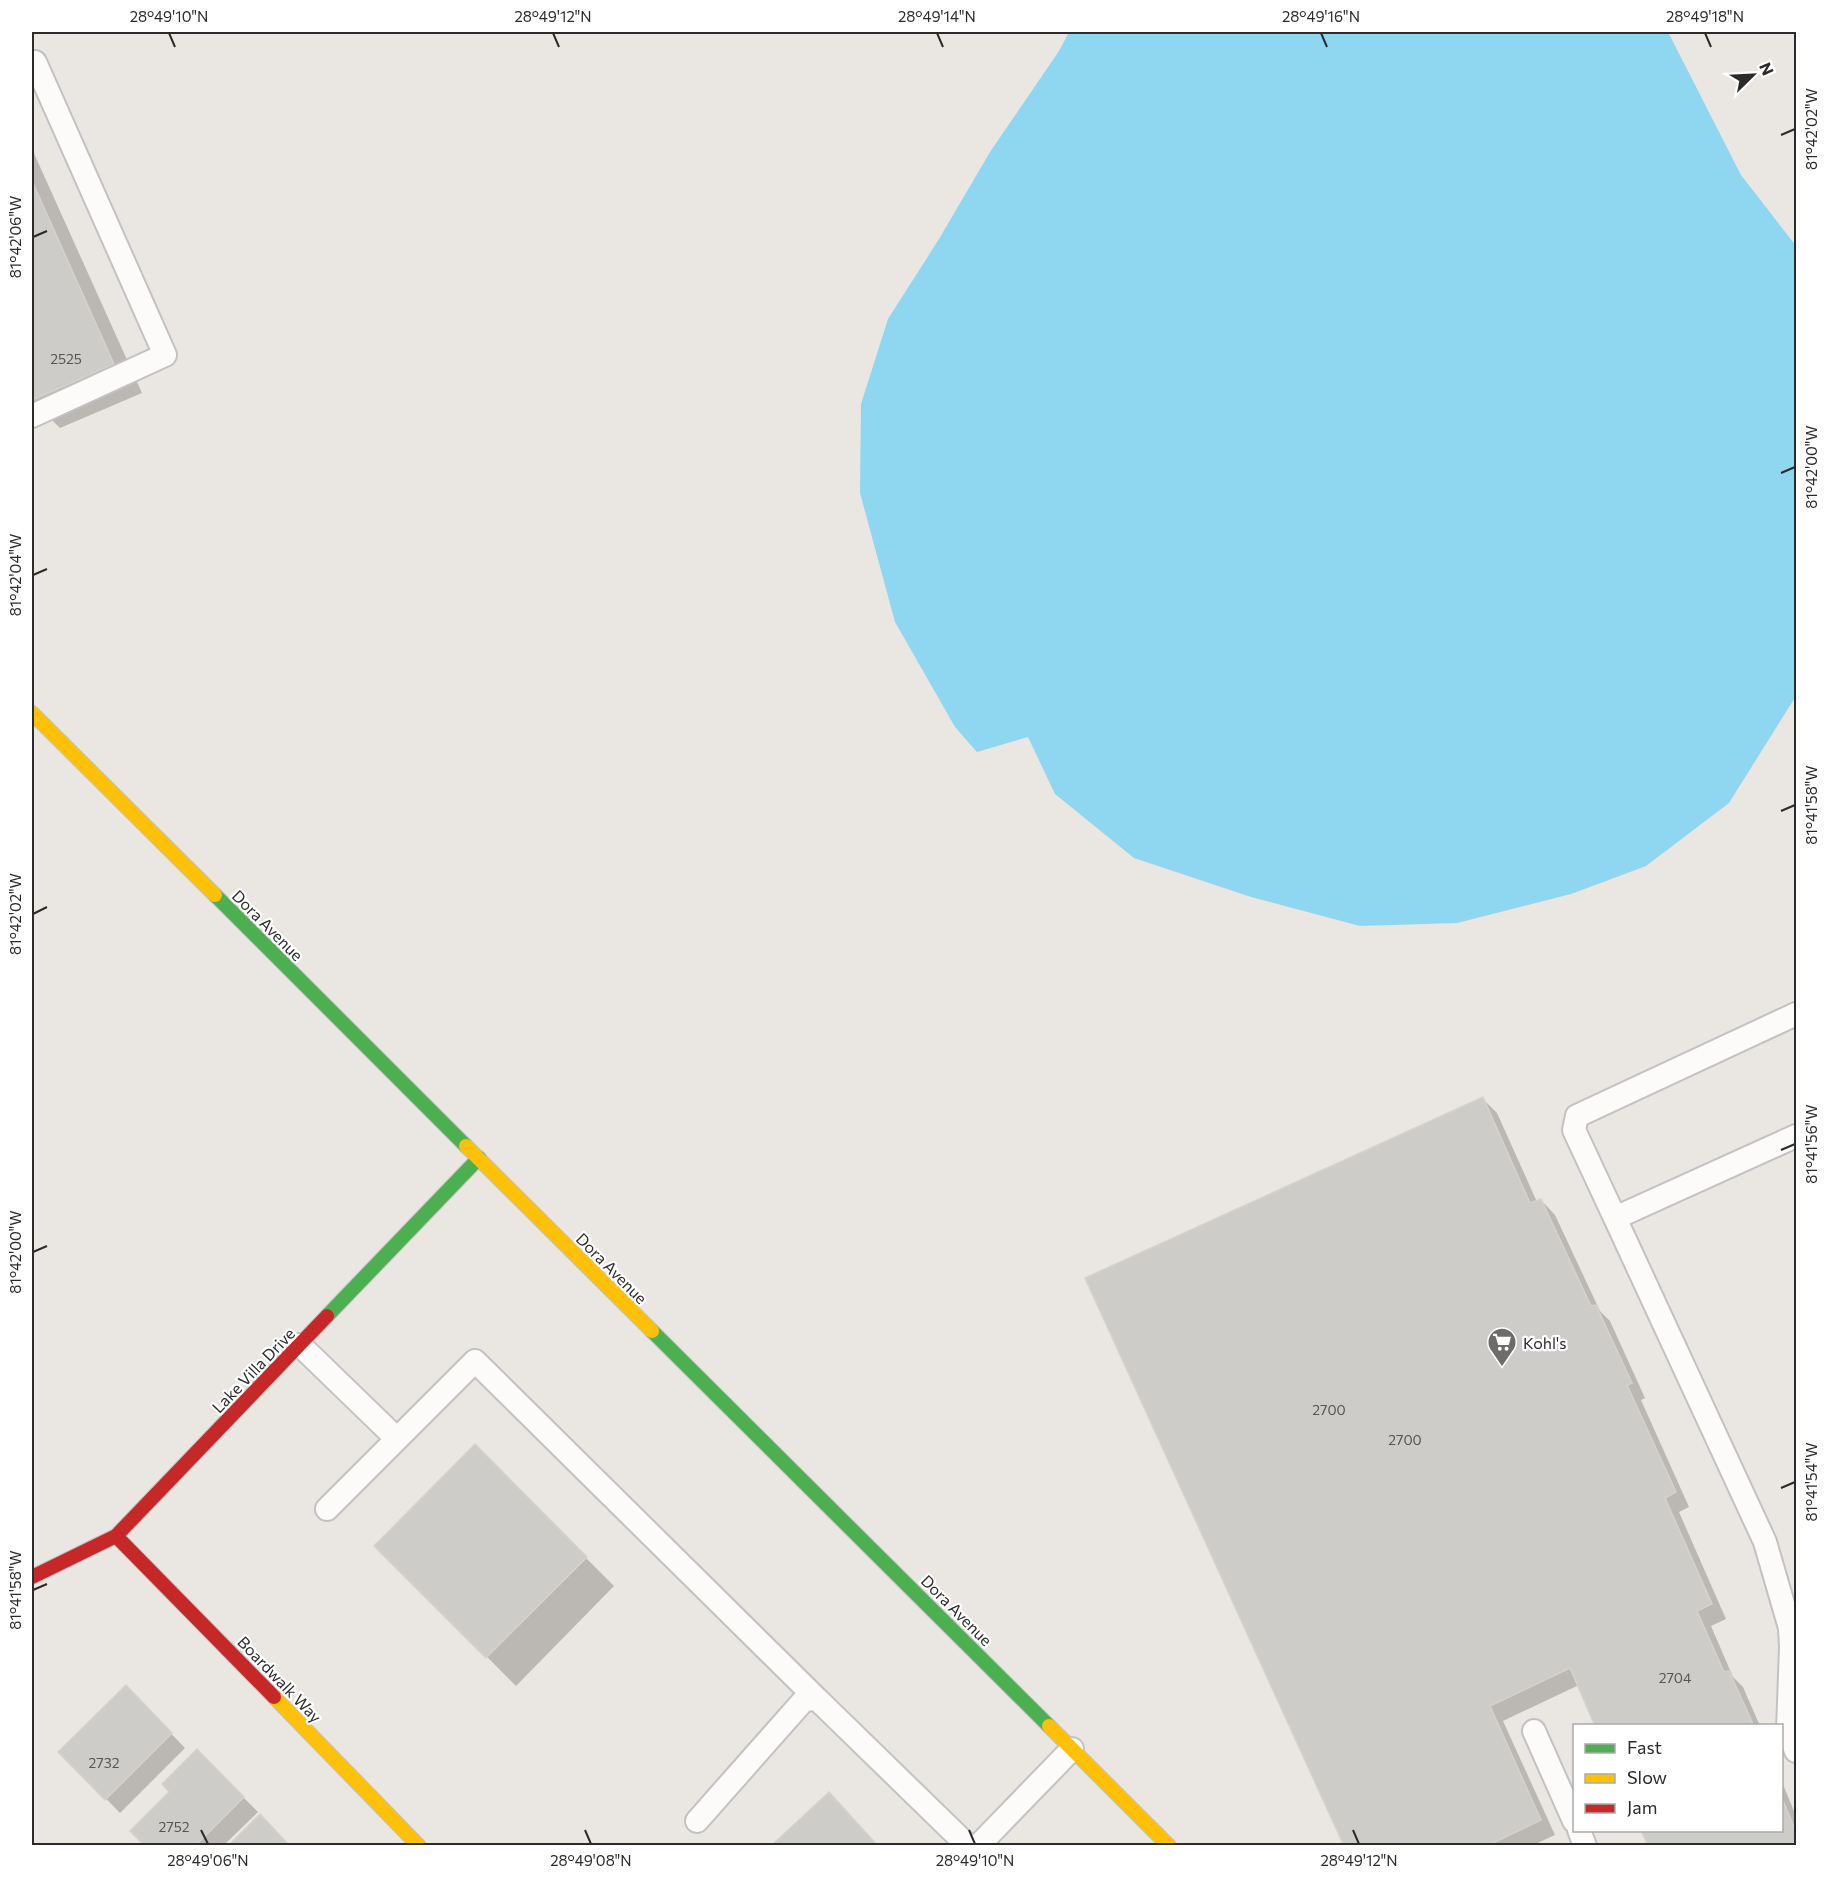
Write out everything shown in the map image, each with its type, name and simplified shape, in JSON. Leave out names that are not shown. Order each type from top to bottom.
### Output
[{"type":"street","name":"Dora Avenue","points":[[32,713],[1169,1845]]},
{"type":"street","name":"Lake Villa Drive","points":[[32,1577],[116,1536],[479,1158]]},
{"type":"street","name":"Boardwalk Way","points":[[116,1536],[419,1845]]},
{"type":"lane","points":[[32,63],[35,62],[165,355],[32,416]]},
{"type":"lane","points":[[1797,1014],[1577,1116],[1574,1130],[1765,1542],[1790,1628],[1788,1730],[1797,1751]]},
{"type":"lane","points":[[1615,1218],[1797,1136]]},
{"type":"lane","points":[[300,1345],[397,1439]]},
{"type":"lane","points":[[327,1509],[475,1361],[817,1700],[968,1845]]},
{"type":"lane","points":[[697,1821],[804,1700],[817,1700]]},
{"type":"lane","points":[[1534,1731],[1573,1817]]},
{"type":"lane","points":[[978,1845],[1072,1749]]},
{"type":"water","points":[[1069,32],[1668,32],[1741,175],[1796,246],[1796,696],[1729,803],[1646,866],[1571,894],[1457,923],[1360,926],[1251,897],[1134,858],[1055,794],[1028,737],[977,752],[955,727],[895,622],[860,493],[861,404],[888,319],[939,239],[990,152],[1059,51]]},
{"type":"building","points":[[32,181],[114,364],[32,400]]},
{"type":"building","points":[[1483,1097],[1530,1203],[1541,1199],[1591,1306],[1596,1305],[1632,1383],[1627,1385],[1676,1492],[1665,1498],[1712,1604],[1697,1611],[1724,1672],[1729,1671],[1753,1724],[1594,1724],[1570,1668],[1490,1706],[1541,1820],[1487,1846],[1344,1846],[1085,1278]]},
{"type":"building","points":[[475,1444],[587,1557],[486,1658],[374,1546]]},
{"type":"building","points":[[126,1685],[172,1733],[105,1800],[58,1752]]},
{"type":"building","points":[[197,1749],[244,1797],[195,1846],[145,1846],[130,1831],[169,1792],[162,1784]]},
{"type":"building","points":[[829,1792],[878,1846],[771,1846]]},
{"type":"building","points":[[1783,1800],[1796,1832],[1796,1846],[1648,1846],[1642,1832],[1783,1832]]},
{"type":"building","points":[[260,1814],[290,1846],[228,1846]]},
{"type":"traffic: fast","points":[[215,895],[466,1146]]},
{"type":"traffic: fast","points":[[327,1316],[479,1158]]},
{"type":"traffic: fast","points":[[652,1331],[1049,1726]]},
{"type":"traffic: slow","points":[[32,713],[215,895]]},
{"type":"traffic: slow","points":[[466,1146],[652,1331]]},
{"type":"traffic: slow","points":[[274,1697],[419,1846]]},
{"type":"traffic: slow","points":[[1049,1726],[1169,1846]]},
{"type":"traffic: jam","points":[[32,1577],[116,1536],[327,1316]]},
{"type":"traffic: jam","points":[[116,1536],[274,1697]]},
{"type":"place","name":"Kohl's","points":[[1502,1368]]}]
